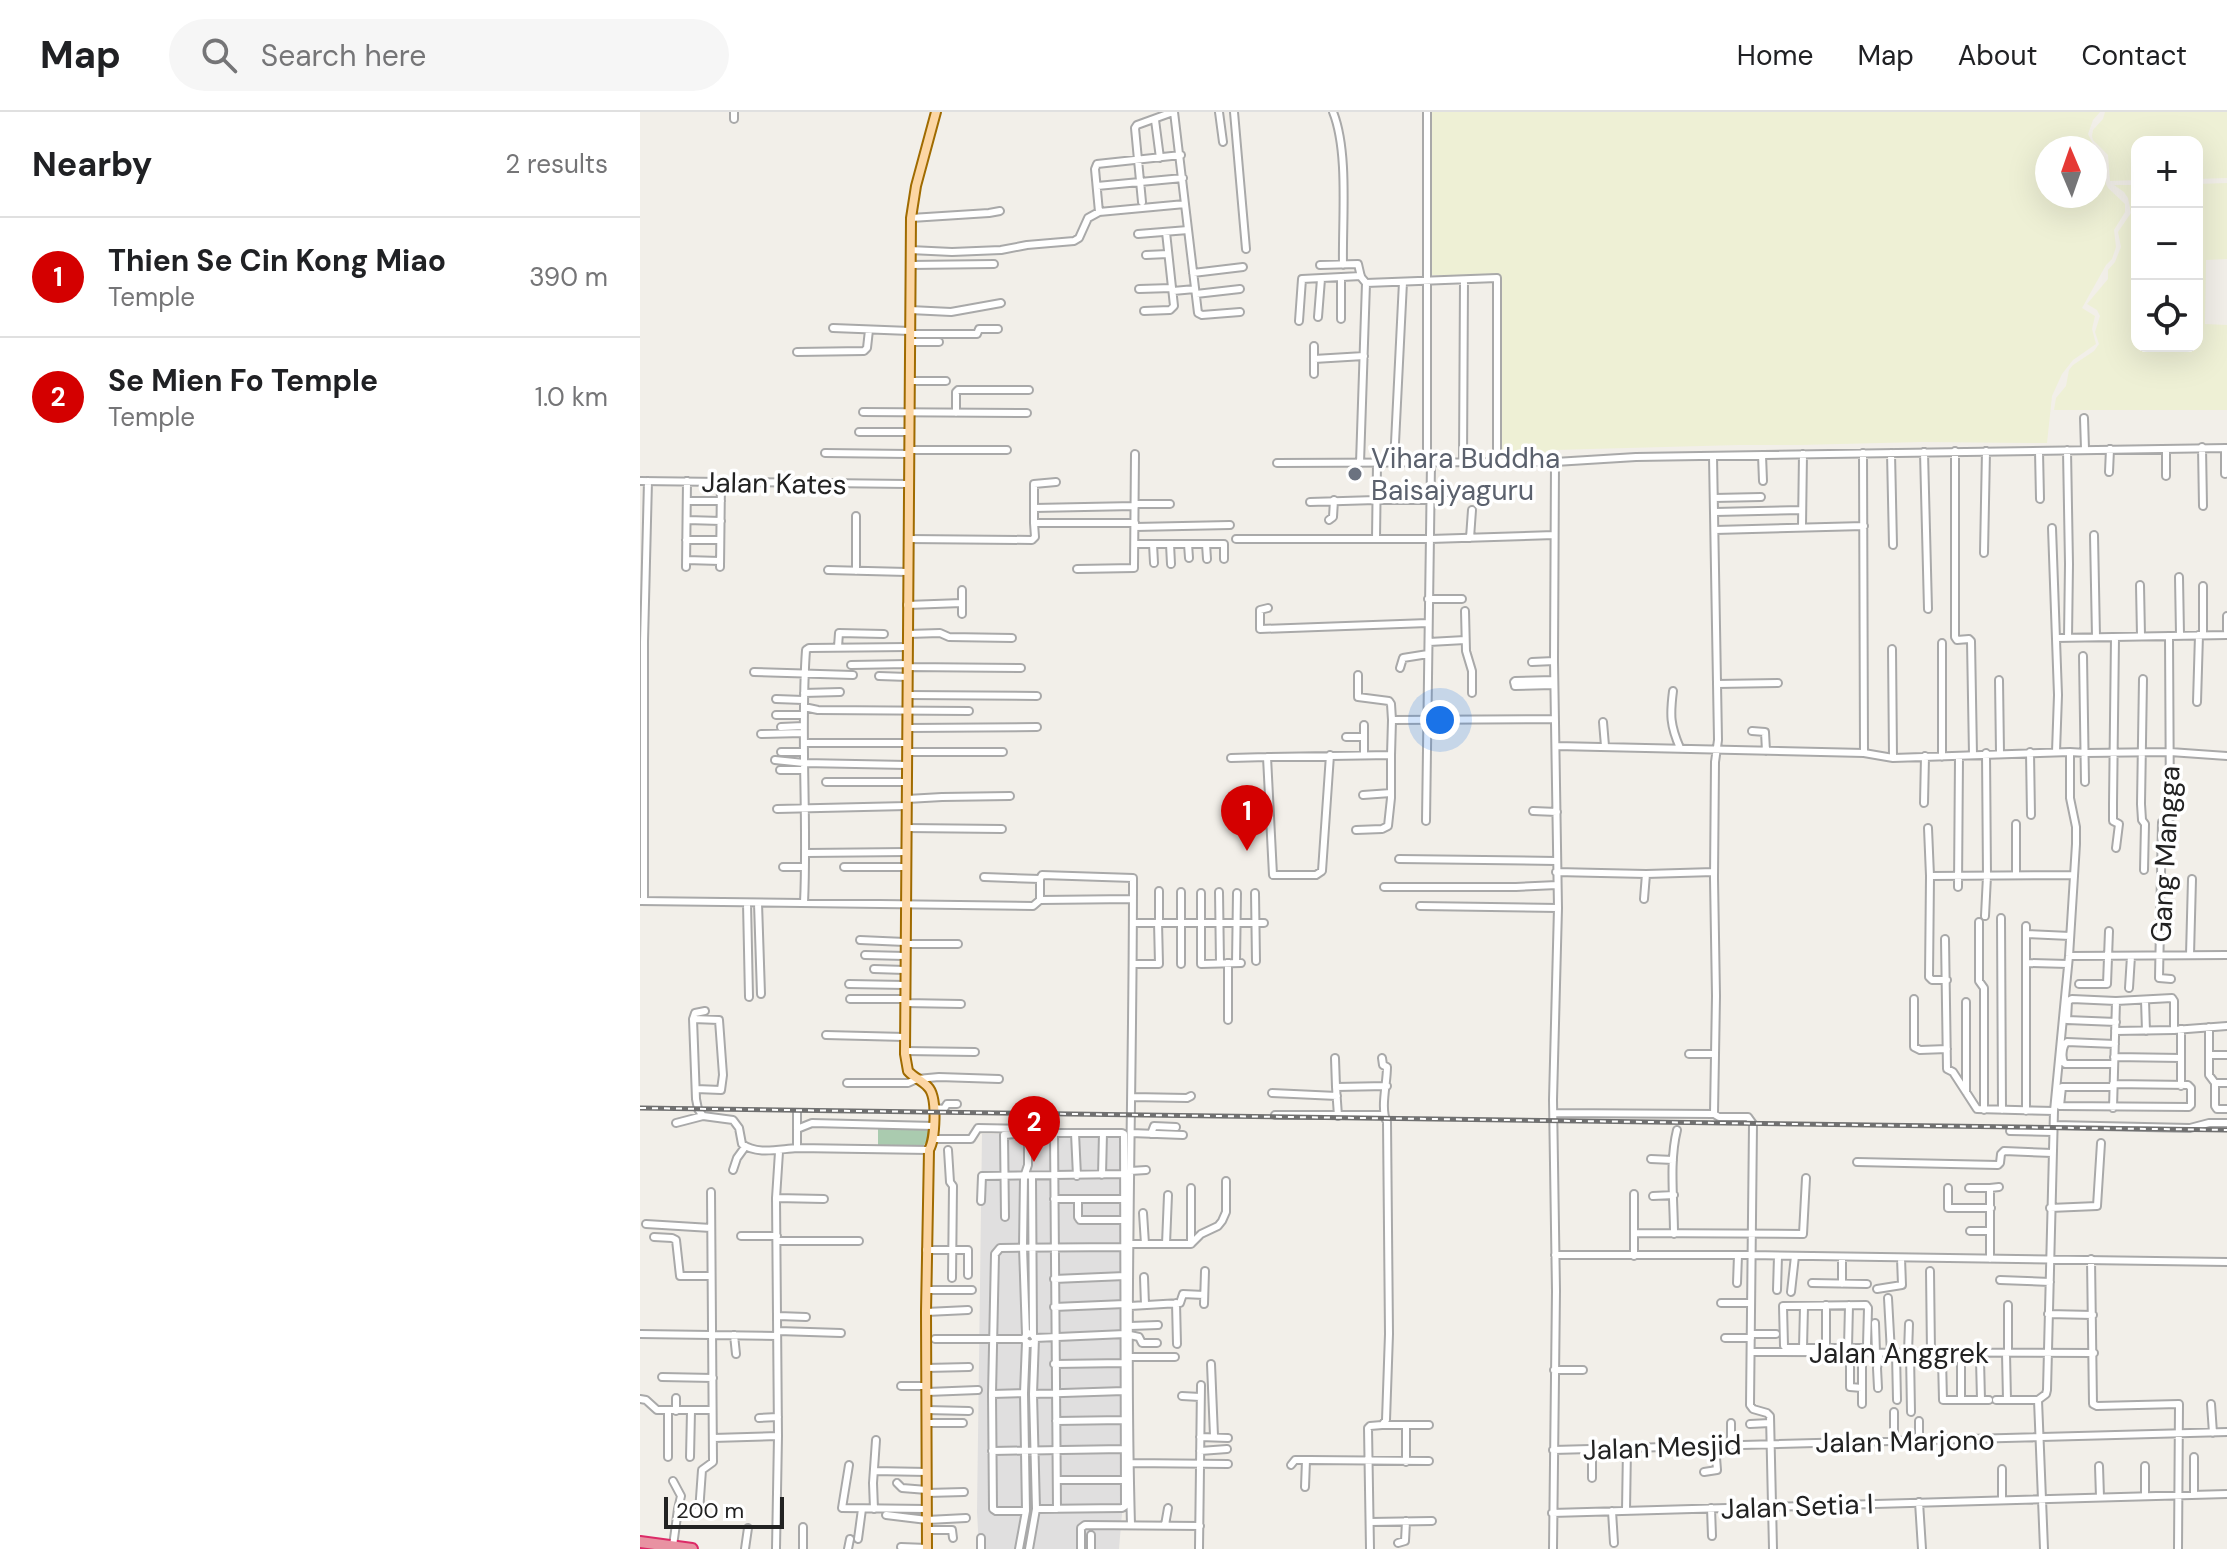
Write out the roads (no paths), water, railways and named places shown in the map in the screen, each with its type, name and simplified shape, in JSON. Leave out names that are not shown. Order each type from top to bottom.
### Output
[{"type":"highway","points":[[640,1544],[692,1549]]},
{"type":"main road","points":[[927,1549],[926,1250],[929,1150],[933,1139],[934,1108],[932,1092],[907,1067],[905,1051],[907,572],[913,260],[911,218],[914,191],[936,112]]},
{"type":"street","points":[[1142,202],[1135,128],[1174,112],[1199,314],[1240,312]]},
{"type":"street","points":[[1219,112],[1223,142]]},
{"type":"street","points":[[1234,112],[1246,249]]},
{"type":"street","points":[[1333,112],[1339,129],[1342,162],[1343,265]]},
{"type":"street","points":[[1426,821],[1430,539],[1427,112]]},
{"type":"street","points":[[1155,120],[1160,158]]},
{"type":"street","points":[[1099,212],[1097,164],[1181,155]]},
{"type":"street","points":[[1097,186],[1183,178]]},
{"type":"street","points":[[913,260],[952,252],[1071,242],[1079,238],[1088,218],[1099,212],[1185,204]]},
{"type":"street","points":[[911,218],[1000,211]]},
{"type":"street","points":[[1138,234],[1188,230]]},
{"type":"street","points":[[1144,311],[1174,306],[1166,232]]},
{"type":"street","points":[[1146,255],[1168,254]]},
{"type":"street","points":[[913,260],[994,264]]},
{"type":"street","points":[[1320,265],[1358,264],[1366,283],[1360,463]]},
{"type":"street","points":[[1193,273],[1243,267]]},
{"type":"street","points":[[1299,321],[1300,280],[1361,276]]},
{"type":"street","points":[[1366,283],[1495,277],[1498,281],[1497,462]]},
{"type":"street","points":[[1341,278],[1341,319]]},
{"type":"street","points":[[1318,317],[1321,279]]},
{"type":"street","points":[[1463,462],[1464,280]]},
{"type":"street","points":[[1394,463],[1403,282]]},
{"type":"street","points":[[1139,289],[1196,292],[1240,289]]},
{"type":"street","points":[[910,310],[951,312],[1001,303]]},
{"type":"street","points":[[833,328],[869,330],[939,342]]},
{"type":"street","points":[[910,336],[977,334],[979,329],[998,329]]},
{"type":"street","points":[[797,352],[864,351],[869,330]]},
{"type":"street","points":[[1314,346],[1314,374]]},
{"type":"street","points":[[1314,359],[1364,356]]},
{"type":"street","points":[[909,381],[946,381]]},
{"type":"street","points":[[956,413],[958,390],[1029,390]]},
{"type":"street","points":[[863,412],[1027,413]]},
{"type":"street","points":[[2084,418],[2085,449]]},
{"type":"street","points":[[859,432],[909,432]]},
{"type":"street","points":[[1277,463],[1555,462],[2202,447],[2226,448],[2225,474]]},
{"type":"street","points":[[2202,447],[2203,506]]},
{"type":"street","points":[[2109,472],[2110,449]]},
{"type":"street","points":[[2166,449],[2166,476]]},
{"type":"street","points":[[825,453],[1007,450]]},
{"type":"street","points":[[2067,450],[2068,638]]},
{"type":"street","points":[[1955,451],[1955,624],[1956,640],[1971,641],[1973,755]]},
{"type":"street","points":[[1984,553],[1986,451]]},
{"type":"street","points":[[2039,451],[2040,499]]},
{"type":"street","points":[[1924,452],[1928,609]]},
{"type":"street","points":[[1863,453],[1864,753]]},
{"type":"street","points":[[1891,453],[1893,545]]},
{"type":"street","points":[[1077,569],[1134,568],[1135,454]]},
{"type":"street","points":[[1802,526],[1803,454]]},
{"type":"street","points":[[1762,455],[1763,481]]},
{"type":"street","points":[[1713,456],[1718,750],[1715,762],[1714,1114]]},
{"type":"street","points":[[1553,1549],[1554,1113],[1558,908],[1554,682],[1555,462]]},
{"type":"street","points":[[1376,539],[1377,463]]},
{"type":"street","name":"Jalan Kates","points":[[640,481],[908,484]]},
{"type":"street","points":[[648,481],[642,901],[1033,906],[1040,900],[1133,899]]},
{"type":"street","points":[[687,481],[686,564],[720,564],[721,482]]},
{"type":"street","points":[[908,539],[1031,540],[1035,537],[1035,483],[1056,482]]},
{"type":"street","points":[[1714,498],[1761,497]]},
{"type":"street","points":[[1329,520],[1333,517],[1334,500]]},
{"type":"street","points":[[1310,502],[1453,500]]},
{"type":"street","points":[[687,501],[721,501]]},
{"type":"street","points":[[1034,508],[1170,504]]},
{"type":"street","points":[[1470,538],[1472,510]]},
{"type":"street","points":[[1715,512],[1802,510]]},
{"type":"street","points":[[856,516],[856,571]]},
{"type":"street","points":[[687,520],[721,521]]},
{"type":"street","points":[[1034,523],[1230,525]]},
{"type":"street","points":[[1715,530],[1864,526]]},
{"type":"street","points":[[2052,528],[2058,695],[2056,752]]},
{"type":"street","points":[[1236,539],[1430,539],[1554,535]]},
{"type":"street","points":[[2094,535],[2096,637]]},
{"type":"street","points":[[686,540],[720,540]]},
{"type":"street","points":[[1135,544],[1224,544],[1224,559]]},
{"type":"street","points":[[1153,544],[1154,563]]},
{"type":"street","points":[[1170,544],[1171,564]]},
{"type":"street","points":[[1188,544],[1189,558]]},
{"type":"street","points":[[1206,544],[1207,559]]},
{"type":"street","points":[[828,570],[907,572]]},
{"type":"street","points":[[2179,577],[2180,635]]},
{"type":"street","points":[[2140,585],[2141,636]]},
{"type":"street","points":[[2197,702],[2203,586]]},
{"type":"street","points":[[962,590],[962,614]]},
{"type":"street","points":[[1428,599],[1462,599]]},
{"type":"street","points":[[907,605],[962,603]]},
{"type":"street","points":[[1268,608],[1260,610],[1260,629],[1428,623]]},
{"type":"street","points":[[1465,611],[1465,640],[1472,671],[1472,693]]},
{"type":"street","points":[[2056,638],[2227,633],[2227,616]]},
{"type":"street","points":[[838,647],[839,633],[884,634]]},
{"type":"street","points":[[908,634],[1012,638]]},
{"type":"street","name":"Gang Mangga","points":[[2160,955],[2162,822],[2170,818],[2169,636]]},
{"type":"street","points":[[2115,637],[2113,821],[2119,824],[2116,848]]},
{"type":"street","points":[[1429,642],[1465,640]]},
{"type":"street","points":[[1942,643],[1942,757]]},
{"type":"street","points":[[804,903],[803,730],[807,649],[908,647]]},
{"type":"street","points":[[1892,649],[1893,758]]},
{"type":"street","points":[[1400,668],[1403,658],[1428,654]]},
{"type":"street","points":[[2083,656],[2085,782]]},
{"type":"street","points":[[1532,662],[1554,661]]},
{"type":"street","points":[[851,665],[908,670],[1021,668]]},
{"type":"street","points":[[879,676],[908,670]]},
{"type":"street","points":[[754,672],[853,675]]},
{"type":"street","points":[[1356,830],[1387,828],[1392,720],[1389,701],[1358,697],[1358,675]]},
{"type":"street","points":[[2143,679],[2141,807],[2145,824],[2144,870]]},
{"type":"street","points":[[1999,680],[2000,753]]},
{"type":"street","points":[[1515,681],[1554,682],[1513,685],[1515,681]]},
{"type":"street","points":[[1717,684],[1778,683]]},
{"type":"street","points":[[1673,691],[1671,724],[1680,748]]},
{"type":"street","points":[[776,715],[840,692]]},
{"type":"street","points":[[908,695],[1037,696]]},
{"type":"street","points":[[776,699],[818,710],[969,711]]},
{"type":"street","points":[[1392,720],[1555,719]]},
{"type":"street","points":[[1603,722],[1605,746]]},
{"type":"street","points":[[1364,725],[1364,755]]},
{"type":"street","points":[[781,727],[803,730]]},
{"type":"street","points":[[907,728],[1037,727]]},
{"type":"street","points":[[761,734],[803,730]]},
{"type":"street","points":[[1752,731],[1765,732],[1766,751]]},
{"type":"street","points":[[1346,737],[1364,737]]},
{"type":"street","points":[[804,743],[1003,752]]},
{"type":"street","points":[[1556,746],[1864,753],[1893,758],[2030,752],[2170,752],[2227,756]]},
{"type":"street","points":[[781,752],[803,752]]},
{"type":"street","points":[[2030,752],[2031,815]]},
{"type":"street","points":[[1989,1400],[1982,1361],[1961,1356],[1942,1359],[1944,1400],[1989,1400],[2007,1400],[2038,1400],[2047,1390],[2053,1128],[2076,834],[2070,800],[2070,752]]},
{"type":"street","points":[[1985,916],[1986,753]]},
{"type":"street","points":[[1267,757],[1273,875],[1316,875],[1322,871],[1330,755]]},
{"type":"street","points":[[1231,758],[1391,755]]},
{"type":"street","points":[[1924,803],[1925,756]]},
{"type":"street","points":[[1958,887],[1959,757]]},
{"type":"street","points":[[775,760],[804,767]]},
{"type":"street","points":[[780,770],[907,765]]},
{"type":"street","points":[[826,782],[907,782]]},
{"type":"street","points":[[1363,795],[1391,793]]},
{"type":"street","points":[[777,809],[907,803],[942,797],[1010,796]]},
{"type":"street","points":[[1533,811],[1557,812]]},
{"type":"street","points":[[2016,824],[2016,875]]},
{"type":"street","points":[[907,828],[1002,829]]},
{"type":"street","points":[[1928,828],[1929,977],[1932,980],[1947,980]]},
{"type":"street","points":[[806,853],[907,852]]},
{"type":"street","points":[[1399,859],[1556,861]]},
{"type":"street","points":[[783,867],[805,867]]},
{"type":"street","points":[[844,867],[906,867]]},
{"type":"street","points":[[1556,872],[1714,872]]},
{"type":"street","points":[[1644,899],[1646,874]]},
{"type":"street","points":[[984,877],[1040,879],[1044,875],[1133,878],[1132,1097],[1125,1276],[1130,1326],[1127,1335]]},
{"type":"street","points":[[1930,876],[2074,875]]},
{"type":"street","points":[[2038,876],[2038,888]]},
{"type":"street","points":[[1040,879],[1040,900]]},
{"type":"street","points":[[2190,955],[2192,879]]},
{"type":"street","points":[[1384,887],[1557,885]]},
{"type":"street","points":[[1433,906],[1434,887]]},
{"type":"street","points":[[1455,906],[1456,887]]},
{"type":"street","points":[[1133,964],[1159,964],[1159,891]]},
{"type":"street","points":[[1181,892],[1181,964]]},
{"type":"street","points":[[1219,892],[1228,1020]]},
{"type":"street","points":[[1201,893],[1201,964],[1239,963],[1237,893]]},
{"type":"street","points":[[1255,893],[1256,961]]},
{"type":"street","points":[[747,903],[749,997]]},
{"type":"street","points":[[758,903],[761,994]]},
{"type":"street","points":[[1420,906],[1558,908]]},
{"type":"street","points":[[2001,918],[2002,1110]]},
{"type":"street","points":[[1979,922],[1979,981],[1984,988],[1984,1110]]},
{"type":"street","points":[[1133,923],[1264,923]]},
{"type":"street","points":[[2026,926],[2026,1111]]},
{"type":"street","points":[[2079,984],[2107,984],[2109,931]]},
{"type":"street","points":[[2027,934],[2070,936]]},
{"type":"street","points":[[1945,939],[1947,1069],[1953,1072],[1977,1109],[2054,1111]]},
{"type":"street","points":[[860,940],[958,944]]},
{"type":"street","points":[[865,955],[905,956]]},
{"type":"street","points":[[2160,955],[2159,978],[2171,979]]},
{"type":"street","points":[[2027,963],[2109,956],[2227,955]]},
{"type":"street","points":[[2129,988],[2131,956]]},
{"type":"street","points":[[874,969],[905,970]]},
{"type":"street","points":[[849,984],[905,985]]},
{"type":"street","points":[[850,999],[961,1004]]},
{"type":"street","points":[[1914,999],[1914,1047],[1918,1050],[1947,1049]]},
{"type":"street","points":[[2181,1086],[2181,1058],[2178,1030],[2173,999],[2069,1000],[2069,1021],[2146,1031],[2178,1030],[2227,1026]]},
{"type":"street","points":[[2145,1000],[2146,1031]]},
{"type":"street","points":[[2113,1108],[2116,1001]]},
{"type":"street","points":[[1966,1002],[1966,1092]]},
{"type":"street","points":[[703,1116],[698,1109],[693,1019],[695,1013],[705,1011]]},
{"type":"street","points":[[693,1019],[719,1020],[723,1075],[721,1090],[696,1089]]},
{"type":"street","points":[[2209,1027],[2209,1075],[2215,1083],[2216,1108],[2227,1109]]},
{"type":"street","points":[[826,1035],[905,1037]]},
{"type":"street","points":[[2115,1044],[2067,1042],[2063,1061],[2065,1064],[2181,1058]]},
{"type":"street","points":[[905,1051],[975,1052]]},
{"type":"street","points":[[1689,1054],[1714,1054]]},
{"type":"street","points":[[2209,1055],[2227,1055]]},
{"type":"street","points":[[1335,1058],[1338,1116]]},
{"type":"street","points":[[1382,1058],[1383,1065],[1387,1067],[1383,1115],[1387,1121],[1389,1334],[1386,1418],[1382,1425]]},
{"type":"street","points":[[847,1083],[908,1083],[939,1077],[999,1079]]},
{"type":"street","points":[[2215,1083],[2227,1083]]},
{"type":"street","points":[[1336,1087],[1387,1086]]},
{"type":"street","points":[[2063,1086],[2181,1086],[2191,1088],[2189,1107],[2059,1105],[2063,1086]]},
{"type":"street","points":[[1272,1093],[1337,1096]]},
{"type":"street","points":[[1132,1097],[1191,1096]]},
{"type":"street","points":[[934,1108],[944,1109],[947,1104],[957,1104]]},
{"type":"street","points":[[797,1113],[797,1148]]},
{"type":"street","points":[[1554,1113],[1714,1114],[1719,1117],[1745,1117],[1752,1121],[1750,1405],[1769,1414],[1773,1549]]},
{"type":"street","points":[[1275,1115],[1383,1115]]},
{"type":"street","points":[[676,1123],[703,1116],[717,1116],[736,1122],[745,1147]]},
{"type":"street","points":[[797,1129],[812,1123],[934,1126]]},
{"type":"street","points":[[2010,1131],[2190,1128],[2209,1123],[2227,1123]]},
{"type":"street","points":[[1151,1134],[1154,1126],[1176,1127]]},
{"type":"street","points":[[933,1139],[973,1139],[979,1128],[1183,1135]]},
{"type":"street","points":[[1674,1234],[1673,1160],[1677,1130]]},
{"type":"street","points":[[1028,1133],[1023,1247],[1033,1394],[1036,1509],[1029,1549]]},
{"type":"street","points":[[1005,1217],[1004,1136],[1028,1133],[1122,1133],[1125,1136],[1128,1172],[1127,1360],[1131,1525]]},
{"type":"street","points":[[1054,1133],[1057,1509]]},
{"type":"street","points":[[1075,1133],[1077,1176]]},
{"type":"street","points":[[1102,1175],[1103,1133]]},
{"type":"street","points":[[2050,1208],[2097,1206],[2101,1143]]},
{"type":"street","points":[[745,1147],[779,1152],[797,1148],[929,1150]]},
{"type":"street","points":[[733,1170],[738,1155],[745,1147]]},
{"type":"street","points":[[948,1150],[950,1182],[953,1186],[952,1278]]},
{"type":"street","points":[[1857,1162],[1998,1165],[2004,1151],[2052,1153]]},
{"type":"street","points":[[776,1549],[776,1198],[779,1152]]},
{"type":"street","points":[[1651,1159],[1673,1160]]},
{"type":"street","points":[[1019,1549],[1026,1511],[1024,1393],[1030,1338],[1032,1247],[1032,1176],[1028,1165]]},
{"type":"street","points":[[981,1201],[981,1176],[1077,1176],[1146,1170]]},
{"type":"street","points":[[1634,1233],[1803,1234],[1806,1178]]},
{"type":"street","points":[[1026,1511],[993,1509],[995,1254],[1000,1248],[1191,1244],[1222,1221],[1226,1212],[1226,1181]]},
{"type":"street","points":[[1969,1188],[1999,1187]]},
{"type":"street","points":[[1191,1188],[1191,1244]]},
{"type":"street","points":[[1948,1188],[1948,1208],[1991,1208]]},
{"type":"street","points":[[1990,1188],[1990,1259]]},
{"type":"street","points":[[678,1509],[699,1512],[703,1468],[712,1464],[711,1192]]},
{"type":"street","points":[[1634,1194],[1634,1256]]},
{"type":"street","points":[[1166,1244],[1168,1195]]},
{"type":"street","points":[[1653,1196],[1674,1195]]},
{"type":"street","points":[[776,1198],[824,1199]]},
{"type":"street","points":[[1054,1199],[1126,1199]]},
{"type":"street","points":[[1078,1199],[1080,1220],[1126,1220]]},
{"type":"street","points":[[1143,1213],[1145,1244]]},
{"type":"street","points":[[646,1224],[711,1228]]},
{"type":"street","points":[[1970,1231],[1990,1231]]},
{"type":"street","points":[[741,1236],[859,1241]]},
{"type":"street","points":[[654,1237],[676,1240],[680,1276],[711,1276]]},
{"type":"street","points":[[926,1250],[968,1250],[968,1275]]},
{"type":"street","points":[[1555,1255],[2227,1262]]},
{"type":"street","points":[[1737,1283],[1738,1255]]},
{"type":"street","points":[[1777,1290],[1778,1256]]},
{"type":"street","points":[[1791,1292],[1795,1256]]},
{"type":"street","points":[[1842,1257],[1842,1284]]},
{"type":"street","points":[[1877,1289],[1902,1285],[1901,1258]]},
{"type":"street","points":[[2091,1259],[2094,1405],[2179,1404],[2178,1549]]},
{"type":"street","points":[[1204,1304],[1205,1271]]},
{"type":"street","points":[[1930,1271],[1931,1353]]},
{"type":"street","points":[[1054,1279],[1125,1276]]},
{"type":"street","points":[[1144,1277],[1145,1305]]},
{"type":"street","points":[[2000,1280],[2050,1282]]},
{"type":"street","points":[[1812,1283],[1867,1284]]},
{"type":"street","points":[[926,1290],[972,1290]]},
{"type":"street","points":[[1054,1307],[1176,1303],[1181,1302],[1183,1294],[1204,1295]]},
{"type":"street","points":[[1888,1298],[1897,1400]]},
{"type":"street","points":[[1176,1303],[1177,1344]]},
{"type":"street","points":[[1721,1303],[1751,1303]]},
{"type":"street","points":[[1826,1305],[1826,1350],[1784,1346],[1783,1307],[1826,1305],[1866,1305],[1866,1347],[1849,1350]]},
{"type":"street","points":[[1849,1305],[1850,1387],[1862,1388]]},
{"type":"street","points":[[2007,1400],[2008,1305]]},
{"type":"street","points":[[1803,1348],[1804,1306]]},
{"type":"street","points":[[926,1312],[968,1310]]},
{"type":"street","points":[[2048,1314],[2093,1315]]},
{"type":"street","points":[[778,1316],[806,1317]]},
{"type":"street","points":[[1875,1323],[1878,1388]]},
{"type":"street","points":[[1909,1324],[1911,1412]]},
{"type":"street","points":[[1130,1326],[1158,1325]]},
{"type":"street","points":[[640,1334],[841,1333]]},
{"type":"street","points":[[1725,1338],[1776,1334]]},
{"type":"street","points":[[734,1335],[736,1354]]},
{"type":"street","points":[[935,1339],[1127,1335],[1138,1336],[1142,1343],[1157,1343]]},
{"type":"street","name":"Jalan Anggrek","points":[[1751,1352],[1849,1350],[1961,1356],[2094,1353]]},
{"type":"street","points":[[1862,1353],[1862,1404]]},
{"type":"street","points":[[1961,1356],[1961,1400]]},
{"type":"street","points":[[1054,1364],[1175,1357]]},
{"type":"street","points":[[1036,1509],[1123,1508],[1126,1505],[1124,1391],[1127,1360]]},
{"type":"street","points":[[1211,1364],[1214,1436]]},
{"type":"street","points":[[689,1367],[689,1377]]},
{"type":"street","points":[[926,1368],[969,1367]]},
{"type":"street","points":[[1554,1370],[1583,1370]]},
{"type":"street","points":[[662,1377],[713,1378]]},
{"type":"street","points":[[1199,1549],[1201,1385]]},
{"type":"street","points":[[901,1386],[978,1390]]},
{"type":"street","points":[[1033,1394],[1124,1391]]},
{"type":"street","points":[[992,1394],[1024,1393]]},
{"type":"street","points":[[1182,1396],[1200,1397]]},
{"type":"street","points":[[668,1457],[676,1398]]},
{"type":"street","points":[[640,1399],[646,1400],[655,1410],[712,1410]]},
{"type":"street","points":[[2038,1400],[2044,1549]]},
{"type":"street","points":[[2211,1404],[2213,1433]]},
{"type":"street","points":[[927,1410],[969,1411]]},
{"type":"street","points":[[690,1457],[691,1411]]},
{"type":"street","points":[[1894,1412],[1894,1441]]},
{"type":"street","points":[[759,1418],[778,1417]]},
{"type":"street","points":[[1056,1421],[1124,1420]]},
{"type":"street","points":[[1919,1421],[1919,1440]]},
{"type":"street","points":[[927,1423],[963,1423]]},
{"type":"street","points":[[1731,1423],[1731,1445]]},
{"type":"street","points":[[1750,1424],[1770,1423]]},
{"type":"street","points":[[1370,1549],[1368,1428],[1429,1425]]},
{"type":"street","points":[[1406,1427],[1406,1462]]},
{"type":"street","name":"Jalan Marjono","points":[[1772,1444],[2227,1432]]},
{"type":"street","points":[[713,1438],[778,1436]]},
{"type":"street","points":[[1200,1437],[1228,1438]]},
{"type":"street","points":[[874,1509],[876,1440]]},
{"type":"street","name":"Jalan Mesjid","points":[[1553,1450],[1772,1444]]},
{"type":"street","points":[[1704,1472],[1717,1470],[1715,1445]]},
{"type":"street","points":[[1626,1511],[1627,1447]]},
{"type":"street","points":[[992,1451],[1124,1449]]},
{"type":"street","points":[[1200,1451],[1227,1449]]},
{"type":"street","points":[[1592,1449],[1592,1478]]},
{"type":"street","points":[[2194,1457],[2194,1495]]},
{"type":"street","points":[[1291,1465],[1295,1460],[1429,1461]]},
{"type":"street","points":[[1305,1487],[1306,1460]]},
{"type":"street","points":[[1130,1463],[1228,1464]]},
{"type":"street","points":[[849,1465],[841,1507],[927,1509]]},
{"type":"street","points":[[2099,1466],[2100,1497]]},
{"type":"street","points":[[2145,1466],[2145,1496]]},
{"type":"street","points":[[2002,1469],[2002,1500]]},
{"type":"street","points":[[874,1471],[927,1472]]},
{"type":"street","points":[[1057,1480],[1125,1480]]},
{"type":"street","points":[[670,1548],[681,1496],[673,1481]]},
{"type":"street","points":[[897,1483],[902,1488],[964,1492]]},
{"type":"street","name":"Jalan Setia I","points":[[1552,1513],[2227,1494]]},
{"type":"street","points":[[1919,1502],[1922,1549]]},
{"type":"street","points":[[1165,1525],[1168,1508]]},
{"type":"street","points":[[1711,1508],[1712,1536]]},
{"type":"street","points":[[858,1539],[862,1509]]},
{"type":"street","points":[[1612,1511],[1614,1543]]},
{"type":"street","points":[[886,1515],[952,1530],[953,1538]]},
{"type":"street","points":[[927,1525],[966,1518]]},
{"type":"street","points":[[1398,1543],[1405,1541],[1406,1521]]},
{"type":"street","points":[[1370,1522],[1432,1521]]},
{"type":"street","points":[[1081,1549],[1083,1525],[1200,1526]]},
{"type":"street","points":[[803,1527],[803,1549]]},
{"type":"street","points":[[745,1549],[748,1528]]},
{"type":"street","points":[[1091,1535],[1091,1549]]},
{"type":"street","points":[[981,1538],[981,1549]]},
{"type":"street","points":[[848,1549],[850,1539]]},
{"type":"street","points":[[901,1547],[927,1549]]},
{"type":"railway","points":[[640,1108],[2227,1130]]},
{"type":"place","name":"Vihara Buddha Baisajyaguru","points":[[1355,474]]},
{"type":"place","name":"Thien Se Cin Kong Miao","points":[[1247,851]]},
{"type":"place","name":"Se Mien Fo Temple","points":[[1034,1162]]}]
